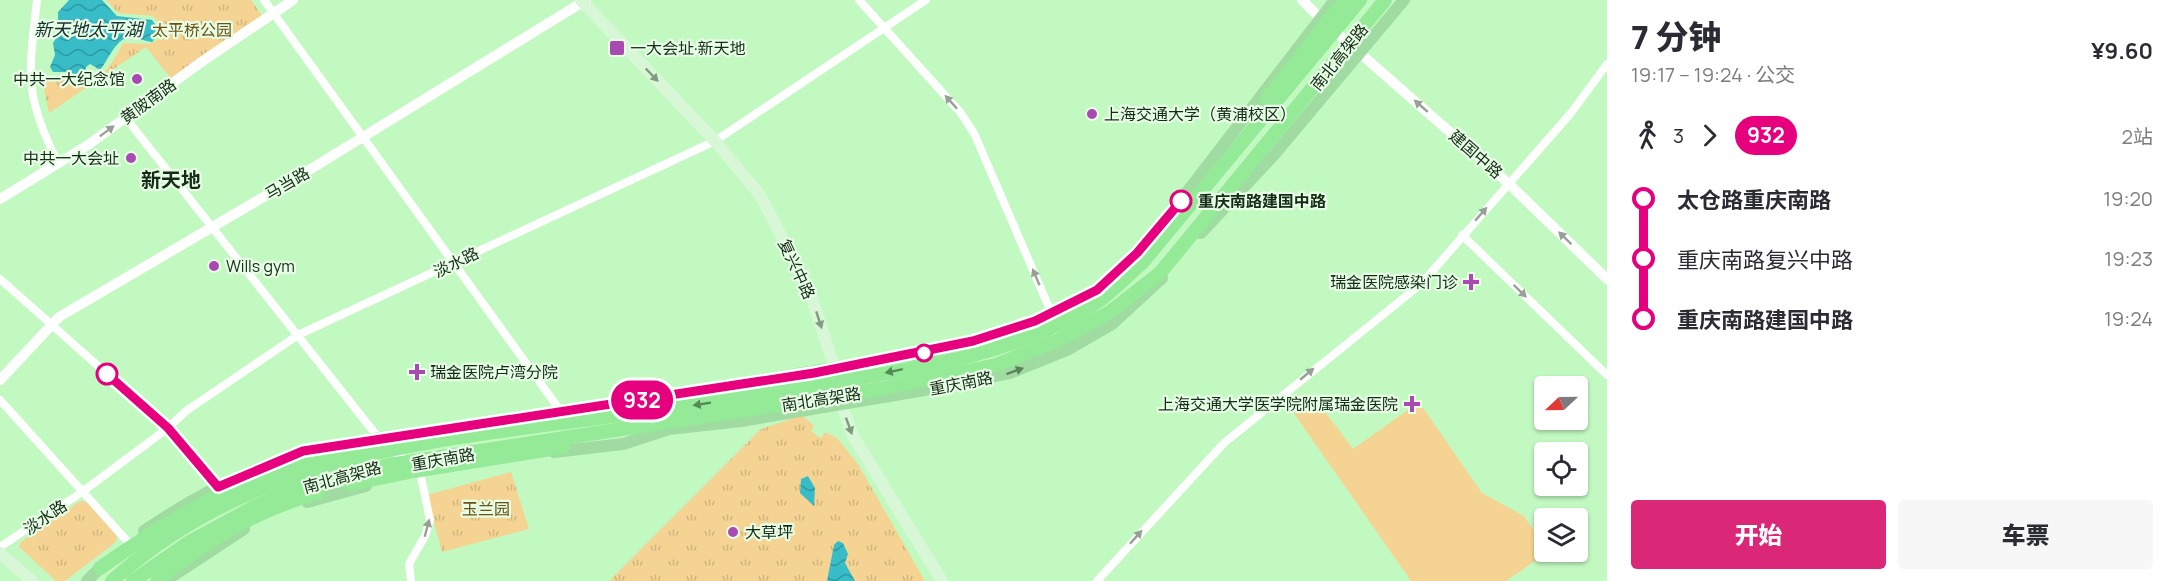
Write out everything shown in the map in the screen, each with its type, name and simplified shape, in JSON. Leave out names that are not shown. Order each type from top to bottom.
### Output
[{"type":"highway","points":[[1205,188],[1242,132],[1345,0]]},
{"type":"highway","name":"南北高架路","points":[[128,576],[197,519],[270,482],[383,451],[468,435],[699,405],[878,375],[992,350],[1054,325],[1100,300],[1142,263],[1360,0]]},
{"type":"highway","name":"南北高架路","points":[[128,576],[159,563],[222,523],[295,489],[389,465],[438,456],[668,426],[881,389],[996,365],[1059,340],[1110,312],[1160,273],[1387,0]]},
{"type":"highway","points":[[1248,167],[1284,135],[1395,0]]},
{"type":"highway","points":[[164,581],[186,559],[237,526],[302,497],[376,478],[600,440],[668,426]]},
{"type":"highway","points":[[100,568],[132,543],[211,499],[289,464],[365,445],[468,435]]},
{"type":"highway","points":[[139,581],[159,563]]},
{"type":"highway","points":[[110,581],[128,576]]},
{"type":"main road","name":"重庆南路","points":[[1325,23],[1335,0]]},
{"type":"main road","name":"重庆南路","points":[[132,543],[165,516],[218,487],[303,451],[378,438],[562,413],[835,369],[973,341],[1051,313],[1097,290],[1149,239],[1325,23],[1352,0]]},
{"type":"main road","name":"重庆南路","points":[[1355,48],[1387,0]]},
{"type":"main road","name":"重庆南路","points":[[139,581],[187,546],[238,516],[300,491],[415,468],[594,437],[668,426],[741,421],[943,387],[1010,373],[1067,350],[1112,324],[1160,281],[1355,48],[1404,0]]},
{"type":"main road","name":"复兴中路","points":[[584,1],[715,141],[760,195],[799,266],[835,369],[840,403],[853,436],[942,581]]},
{"type":"main road","name":"重庆南路","points":[[164,581],[238,532],[290,506],[415,468],[622,444],[668,426]]},
{"type":"main road","points":[[594,437],[609,445]]},
{"type":"main road","name":"重庆南路","points":[[110,581],[137,554],[217,503],[285,473],[350,451],[378,438]]},
{"type":"main road","points":[[0,553],[32,581]]},
{"type":"main road","points":[[87,581],[100,568]]},
{"type":"street","points":[[37,0],[29,64],[30,88],[34,109],[58,163]]},
{"type":"street","points":[[264,0],[562,413]]},
{"type":"street","name":"黄陂南路","points":[[0,199],[58,163],[293,0]]},
{"type":"street","points":[[859,0],[960,112],[974,132],[1067,350]]},
{"type":"street","name":"淡水路","points":[[0,548],[82,492],[168,428],[186,411],[298,335],[715,141],[926,0]]},
{"type":"street","name":"建国中路","points":[[1302,0],[1325,23],[1508,183],[1607,279]]},
{"type":"street","name":"马当路","points":[[0,380],[52,323],[363,137],[584,1]]},
{"type":"street","points":[[1097,581],[1224,443],[1421,284],[1571,113],[1607,64]]},
{"type":"street","points":[[125,117],[378,438],[415,468],[430,520],[425,536],[409,564],[411,581]]},
{"type":"street","points":[[1462,235],[1607,375]]},
{"type":"street","points":[[0,279],[168,428],[218,487]]},
{"type":"street","points":[[0,400],[82,492],[132,543]]},
{"type":"green space","name":"太平桥公园","points":[[106,0],[251,0],[263,17],[173,81],[146,47],[49,113],[42,80],[56,79],[64,74],[70,77],[74,87],[83,86],[104,72],[123,43],[148,44],[162,38],[161,27],[153,16],[118,13]]},
{"type":"green space","points":[[1314,397],[1353,449],[1419,402],[1482,493],[1524,516],[1534,531],[1534,562],[1506,581],[1411,581],[1293,412]]},
{"type":"green space","points":[[802,415],[814,426],[811,431],[821,438],[825,432],[837,438],[858,464],[925,581],[609,581],[761,429]]},
{"type":"green space","name":"玉兰园","points":[[511,472],[529,529],[442,552],[427,495]]},
{"type":"green space","points":[[80,501],[88,502],[117,536],[116,542],[65,581],[56,581],[19,547],[21,542]]},
{"type":"water","name":"新天地太平湖","points":[[69,0],[102,0],[117,16],[152,20],[158,28],[158,36],[152,42],[133,37],[122,40],[100,70],[90,64],[86,67],[85,72],[89,80],[78,82],[71,72],[53,72],[50,67],[55,55],[53,43],[58,35],[58,12]]},
{"type":"water","points":[[808,476],[815,488],[814,506],[800,493],[801,479]]},
{"type":"water","points":[[838,541],[843,543],[848,554],[845,563],[855,581],[827,581],[834,545]]},
{"type":"bus line","name":"932","points":[[107,374],[168,428],[218,487],[303,451],[814,373],[925,353],[973,341],[1035,321],[1097,290],[1137,253],[1181,201]]},
{"type":"place","name":"一大会址·新天地","points":[[617,48]]},
{"type":"place","name":"中共一大纪念馆","points":[[137,79]]},
{"type":"place","name":"上海交通大学（黄浦校区）","points":[[1092,114]]},
{"type":"place","name":"中共一大会址","points":[[131,158]]},
{"type":"place","name":"重庆南路建国中路","points":[[1181,201]]},
{"type":"place","name":"Wills gym","points":[[214,266]]},
{"type":"place","name":"瑞金医院感染门诊","points":[[1471,282]]},
{"type":"place","name":"瑞金医院卢湾分院","points":[[417,372]]},
{"type":"place","name":"上海交通大学医学院附属瑞金医院","points":[[1412,404]]},
{"type":"place","name":"大草坪","points":[[733,532]]},
{"type":"district","name":"新天地","points":[[171,180]]}]
